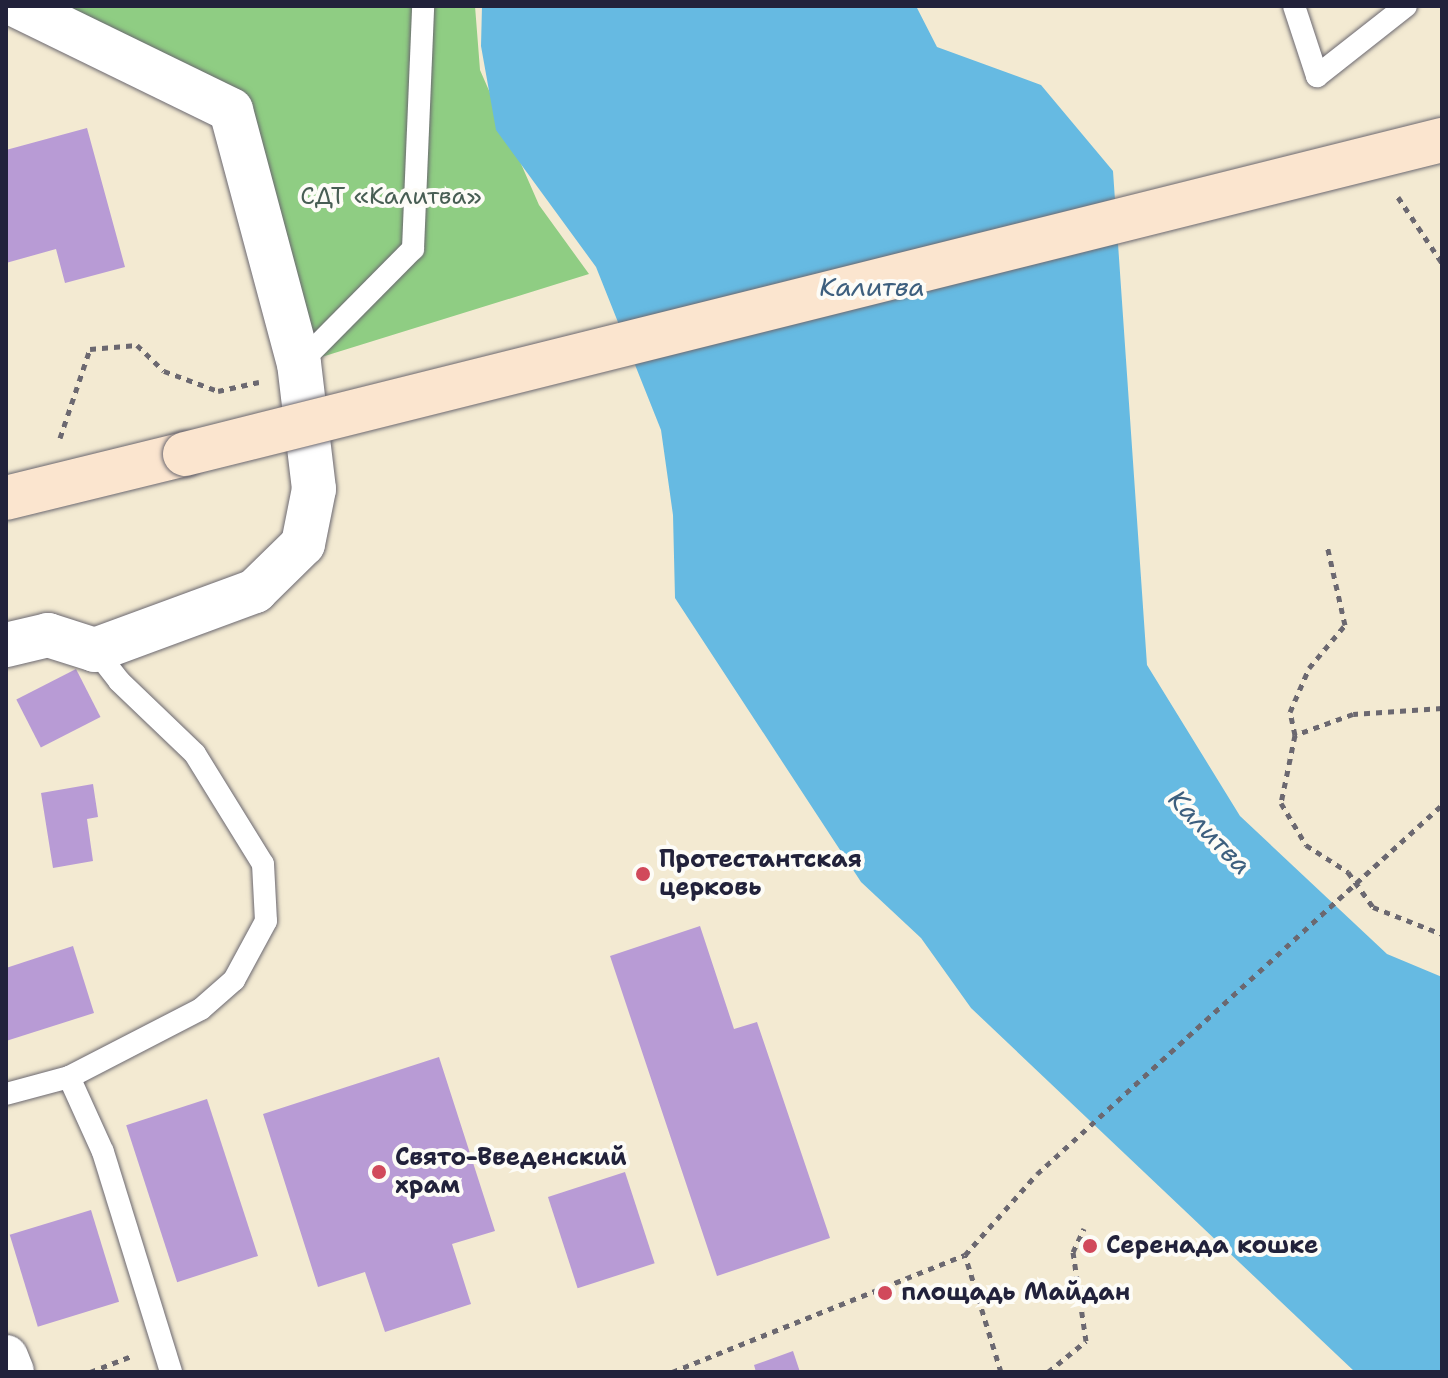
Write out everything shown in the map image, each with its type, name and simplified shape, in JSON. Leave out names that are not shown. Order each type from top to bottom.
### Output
[{"type":"main road","points":[[6,498],[1442,140]]},
{"type":"street","points":[[6,645],[48,635],[95,650],[255,591],[303,544],[314,489],[299,368],[231,110],[18,6]]},
{"type":"street","points":[[6,1357],[12,1372]]},
{"type":"lane","points":[[299,368],[413,249],[423,6]]},
{"type":"lane","points":[[1294,6],[1317,76],[1406,6]]},
{"type":"lane","points":[[6,1094],[69,1077],[201,1009],[234,980],[266,921],[263,864],[195,754],[119,681],[95,650]]},
{"type":"lane","points":[[69,1077],[103,1152],[147,1284],[159,1345],[171,1372]]},
{"type":"path","points":[[57,446],[90,349],[137,345],[164,371],[218,391],[299,368]]},
{"type":"path","points":[[1327,545],[1345,625],[1309,668],[1290,712],[1295,735],[1281,803],[1306,845],[1348,872],[1373,907],[1442,934]]},
{"type":"path","points":[[1295,735],[1353,714],[1442,708]]},
{"type":"path","points":[[672,1372],[965,1255],[1037,1174],[1442,805]]},
{"type":"path","points":[[1048,1372],[1086,1341],[1073,1252],[1084,1228]]},
{"type":"path","points":[[965,1255],[1001,1372]]},
{"type":"path","points":[[90,1372],[159,1345]]},
{"type":"green space","name":"СДТ «Калитва»","points":[[15,6],[475,6],[480,70],[539,205],[589,274],[299,364],[231,110]]},
{"type":"water","name":"Калитва","points":[[482,6],[916,6],[937,47],[1041,85],[1113,171],[1147,665],[1240,816],[1387,954],[1442,977],[1442,1372],[1355,1372],[971,1008],[921,938],[861,882],[675,598],[673,515],[661,430],[596,267],[496,130],[481,46]]},
{"type":"building","points":[[87,128],[125,267],[65,283],[56,249],[6,263],[6,150]]},
{"type":"building","points":[[76,669],[101,717],[41,748],[16,699]]},
{"type":"building","points":[[93,784],[98,817],[87,819],[93,861],[53,868],[41,793]]},
{"type":"building","points":[[700,926],[734,1029],[757,1022],[830,1238],[717,1276],[610,956]]},
{"type":"building","points":[[73,946],[94,1013],[6,1041],[6,968]]},
{"type":"building","name":"Свято-Введенский храм","points":[[439,1057],[495,1231],[452,1244],[471,1304],[385,1332],[365,1272],[318,1287],[263,1114]]},
{"type":"building","points":[[207,1099],[258,1256],[177,1282],[126,1125]]},
{"type":"building","points":[[625,1172],[655,1263],[578,1288],[548,1197]]},
{"type":"building","points":[[91,1210],[119,1302],[38,1327],[10,1235]]},
{"type":"building","points":[[793,1351],[800,1372],[756,1372],[754,1365]]},
{"type":"place","name":"Протестантская церковь","points":[[643,874]]},
{"type":"place","name":"Свято-Введенский храм","points":[[379,1172]]},
{"type":"place","name":"Серенада кошке","points":[[1090,1246]]},
{"type":"place","name":"площадь Майдан","points":[[885,1293]]}]
